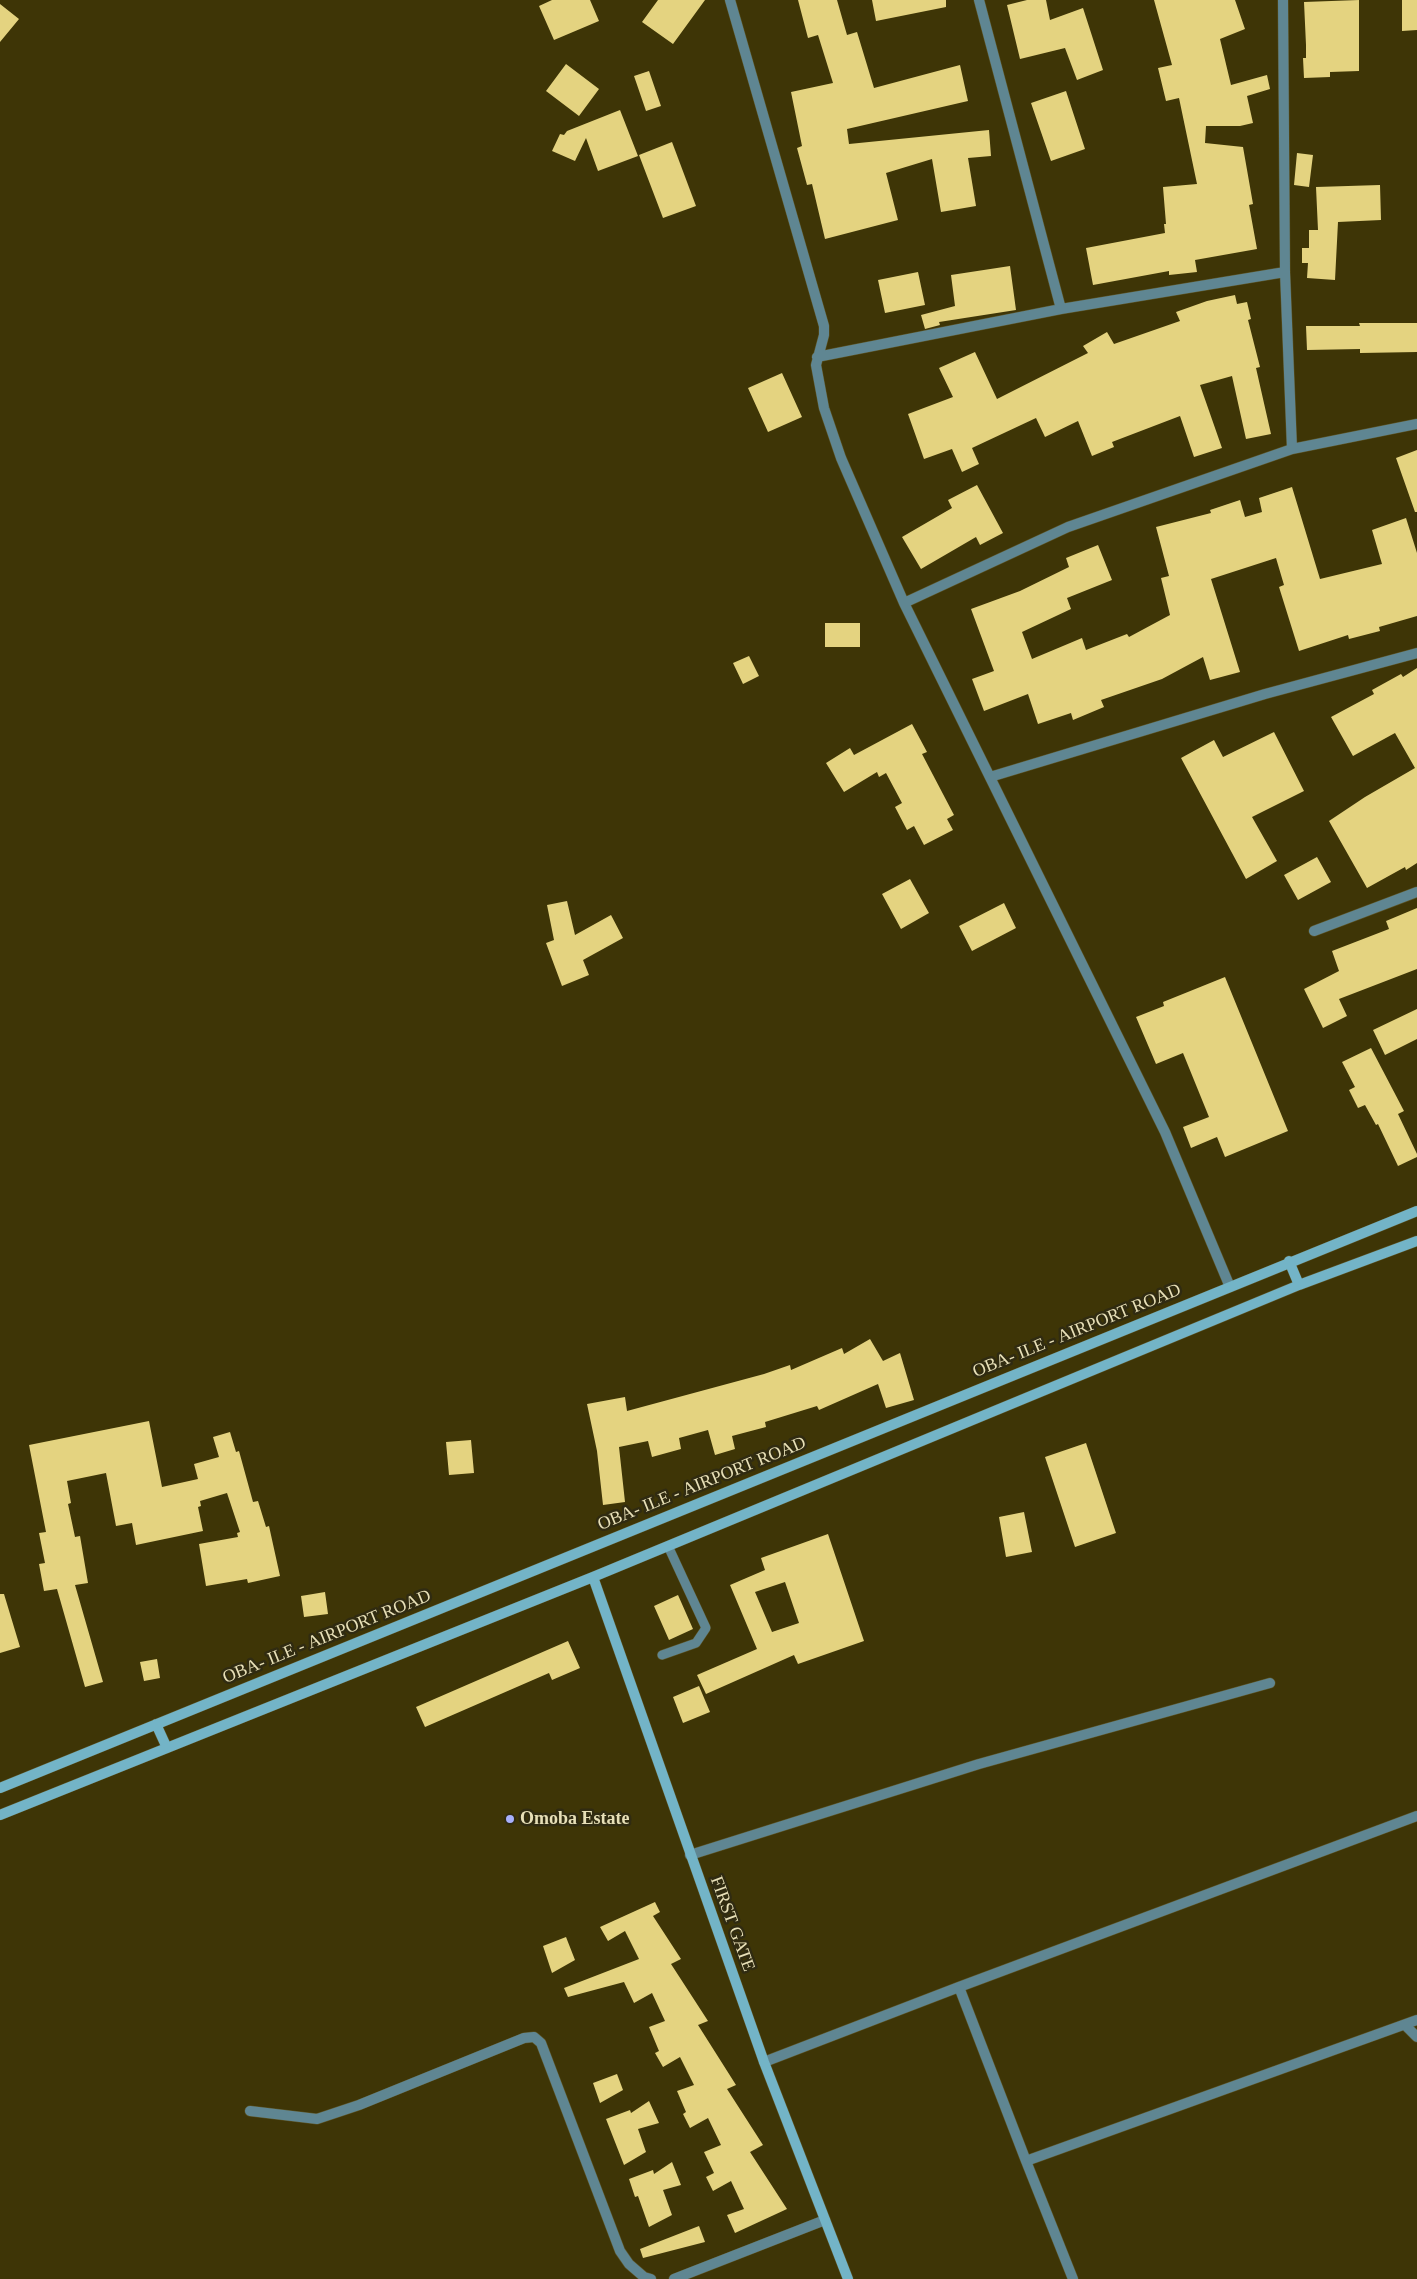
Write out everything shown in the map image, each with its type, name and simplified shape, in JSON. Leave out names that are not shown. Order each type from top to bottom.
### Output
[{"type":"main road","name":"OBA- ILE - AIRPORT ROAD","points":[[0,1788],[1230,1287],[1289,1261],[1417,1211]]},
{"type":"main road","points":[[0,1815],[594,1577],[1299,1285],[1417,1241]]},
{"type":"main road","points":[[1289,1261],[1299,1285]]},
{"type":"main road","name":"FIRST GATE","points":[[594,1577],[764,2062],[848,2279]]},
{"type":"main road","points":[[156,1724],[167,1748]]},
{"type":"street","points":[[730,0],[824,326],[824,335],[816,365],[824,408],[841,458],[904,603],[1165,1132],[1230,1287]]},
{"type":"street","points":[[979,0],[1061,309]]},
{"type":"street","points":[[1283,0],[1286,272],[1292,449]]},
{"type":"street","points":[[817,357],[1061,309],[1286,272]]},
{"type":"street","points":[[904,603],[1068,527],[1292,449],[1417,424]]},
{"type":"street","points":[[990,777],[1256,697],[1417,653]]},
{"type":"street","points":[[1314,931],[1417,892]]},
{"type":"street","points":[[690,1855],[978,1764],[1270,1683]]},
{"type":"street","points":[[764,2062],[1417,1816]]},
{"type":"street","points":[[959,1987],[1073,2279]]},
{"type":"street","points":[[1026,2161],[1417,2020]]},
{"type":"street","points":[[1405,2025],[1417,2037]]},
{"type":"street","points":[[250,2111],[306,2119],[328,2116],[406,2088],[524,2038],[534,2037],[541,2043],[620,2251],[629,2264],[644,2277],[651,2279]]},
{"type":"street","points":[[674,2279],[825,2220]]},
{"type":"lane","points":[[662,1655],[696,1643],[706,1628],[668,1546]]},
{"type":"building","points":[[552,0],[590,0],[599,21],[554,40],[539,6]]},
{"type":"building","points":[[658,0],[705,0],[673,44],[642,22]]},
{"type":"building","points":[[798,0],[837,0],[847,35],[857,32],[874,88],[960,65],[968,101],[847,129],[849,144],[989,130],[991,156],[968,158],[976,206],[941,212],[932,159],[886,173],[898,220],[825,239],[812,184],[807,185],[797,148],[802,146],[791,92],[833,83],[818,35],[808,38]]},
{"type":"building","points":[[872,0],[946,0],[946,7],[876,21]]},
{"type":"building","points":[[1027,0],[1046,0],[1050,20],[1083,8],[1103,70],[1077,80],[1065,48],[1020,59],[1007,5]]},
{"type":"building","points":[[1154,0],[1235,0],[1245,29],[1220,39],[1231,85],[1267,75],[1270,89],[1247,96],[1253,123],[1240,126],[1206,126],[1205,143],[1243,147],[1253,204],[1249,205],[1257,249],[1195,260],[1197,272],[1169,275],[1169,271],[1093,285],[1086,248],[1165,233],[1163,187],[1197,184],[1179,98],[1166,101],[1158,68],[1172,65]]},
{"type":"building","points":[[1359,0],[1359,71],[1330,72],[1330,77],[1304,78],[1303,58],[1306,58],[1306,45],[1304,2]]},
{"type":"building","points":[[1402,0],[1417,0],[1417,30],[1402,31]]},
{"type":"building","points":[[0,4],[19,19],[0,42]]},
{"type":"building","points":[[566,64],[599,89],[579,116],[546,91]]},
{"type":"building","points":[[649,71],[661,106],[646,111],[634,76]]},
{"type":"building","points":[[1066,91],[1085,149],[1051,161],[1031,103]]},
{"type":"building","points":[[620,110],[638,156],[598,171],[586,138],[575,161],[552,151],[560,134],[564,135],[567,131]]},
{"type":"building","points":[[672,142],[696,206],[663,218],[639,155]]},
{"type":"building","points":[[1297,153],[1313,155],[1309,187],[1294,185]]},
{"type":"building","points":[[1380,185],[1381,220],[1338,222],[1335,280],[1307,278],[1308,263],[1302,263],[1302,248],[1309,248],[1309,230],[1318,230],[1316,187]]},
{"type":"building","points":[[1010,266],[1016,310],[939,322],[940,325],[925,329],[921,315],[955,306],[951,275]]},
{"type":"building","points":[[918,272],[925,305],[885,313],[878,280]]},
{"type":"building","points":[[1235,295],[1237,304],[1247,302],[1251,319],[1248,320],[1260,367],[1256,368],[1271,434],[1246,439],[1232,376],[1200,385],[1222,448],[1194,457],[1180,416],[1112,442],[1114,447],[1092,456],[1078,421],[1045,437],[1036,418],[972,448],[979,464],[962,472],[952,449],[924,459],[908,414],[953,397],[939,368],[975,352],[997,399],[1088,353],[1083,346],[1107,332],[1114,344],[1180,321],[1176,312],[1207,301]]},
{"type":"building","points":[[1359,323],[1417,323],[1417,352],[1360,353],[1360,349],[1307,350],[1306,326],[1360,326]]},
{"type":"building","points":[[782,373],[802,417],[768,432],[748,388]]},
{"type":"building","points":[[1417,450],[1417,512],[1415,512],[1396,458]]},
{"type":"building","points":[[977,485],[1003,533],[980,545],[976,537],[921,569],[902,537],[952,508],[948,500]]},
{"type":"building","points":[[1292,487],[1320,579],[1382,564],[1372,530],[1406,518],[1417,553],[1417,616],[1379,627],[1380,631],[1349,639],[1348,635],[1299,651],[1279,587],[1284,585],[1276,558],[1211,579],[1240,672],[1210,680],[1203,657],[1162,679],[1101,700],[1104,707],[1073,720],[1071,713],[1038,724],[1028,694],[984,711],[972,679],[994,671],[971,609],[1020,591],[1069,567],[1066,558],[1098,545],[1112,580],[1067,598],[1071,609],[1022,632],[1032,659],[1082,638],[1086,650],[1127,634],[1129,637],[1170,615],[1161,578],[1169,576],[1156,527],[1211,513],[1210,510],[1240,500],[1245,517],[1262,512],[1259,498]]},
{"type":"building","points":[[825,623],[860,623],[860,647],[825,647]]},
{"type":"building","points":[[749,656],[759,676],[743,684],[733,663]]},
{"type":"building","points":[[1417,668],[1417,863],[1406,870],[1405,867],[1367,888],[1329,821],[1365,797],[1415,768],[1395,733],[1353,756],[1331,717],[1374,694],[1372,690],[1401,674],[1403,677]]},
{"type":"building","points":[[912,724],[927,752],[922,754],[954,815],[947,819],[953,830],[924,845],[914,826],[907,830],[895,807],[902,803],[886,773],[879,777],[877,772],[844,792],[826,763],[850,748],[854,755]]},
{"type":"building","points":[[1274,732],[1304,791],[1252,817],[1277,861],[1246,879],[1181,758],[1214,740],[1223,757]]},
{"type":"building","points":[[1317,857],[1331,882],[1298,900],[1284,875]]},
{"type":"building","points":[[910,879],[929,913],[901,929],[882,894]]},
{"type":"building","points":[[567,901],[575,935],[611,915],[623,938],[583,960],[589,975],[562,986],[546,943],[554,940],[547,905]]},
{"type":"building","points":[[1004,903],[1016,928],[972,951],[959,926]]},
{"type":"building","points":[[1417,908],[1417,969],[1339,999],[1347,1016],[1323,1028],[1304,989],[1339,971],[1332,951],[1389,929],[1386,921]]},
{"type":"building","points":[[1225,977],[1288,1131],[1225,1157],[1217,1137],[1191,1148],[1183,1127],[1209,1117],[1183,1053],[1156,1064],[1136,1017],[1164,1006],[1163,1002]]},
{"type":"building","points":[[1417,1009],[1417,1039],[1385,1055],[1373,1030]]},
{"type":"building","points":[[1371,1048],[1404,1111],[1398,1114],[1417,1154],[1417,1157],[1398,1166],[1378,1124],[1376,1125],[1365,1105],[1358,1108],[1349,1090],[1355,1087],[1342,1062]]},
{"type":"building","points":[[870,1339],[883,1361],[900,1353],[914,1400],[886,1408],[878,1384],[819,1410],[817,1406],[765,1422],[766,1427],[732,1436],[735,1449],[715,1455],[708,1430],[679,1438],[681,1449],[652,1457],[648,1441],[619,1447],[625,1502],[603,1505],[597,1451],[587,1404],[625,1397],[627,1411],[764,1374],[790,1365],[791,1370],[842,1348],[844,1354]]},
{"type":"building","points":[[149,1421],[162,1487],[198,1479],[194,1464],[219,1457],[213,1437],[230,1432],[236,1452],[239,1451],[253,1502],[258,1501],[266,1527],[269,1526],[280,1576],[248,1583],[247,1579],[206,1586],[199,1544],[238,1537],[237,1533],[240,1532],[227,1493],[200,1501],[201,1506],[198,1507],[203,1531],[136,1545],[132,1523],[116,1526],[106,1473],[67,1481],[71,1503],[68,1504],[75,1537],[80,1536],[88,1583],[75,1585],[103,1682],[85,1687],[57,1589],[44,1591],[39,1564],[45,1563],[39,1533],[46,1532],[29,1445]]},
{"type":"building","points":[[471,1440],[474,1473],[449,1475],[446,1442]]},
{"type":"building","points":[[1086,1443],[1116,1533],[1075,1547],[1045,1457]]},
{"type":"building","points":[[1024,1512],[1032,1552],[1006,1557],[999,1517]]},
{"type":"building","points":[[828,1534],[864,1641],[798,1664],[794,1655],[706,1694],[697,1675],[757,1649],[730,1585],[765,1570],[761,1558]],"holes":[[[785,1582],[799,1623],[772,1632],[755,1592]]]},
{"type":"building","points":[[325,1592],[328,1614],[304,1617],[301,1596]]},
{"type":"building","points":[[0,1594],[4,1594],[20,1647],[0,1653]]},
{"type":"building","points":[[678,1595],[693,1629],[669,1640],[654,1606]]},
{"type":"building","points":[[568,1641],[580,1668],[552,1680],[549,1673],[425,1727],[416,1707]]},
{"type":"building","points":[[157,1659],[160,1678],[144,1681],[140,1662]]},
{"type":"building","points":[[699,1686],[710,1712],[683,1723],[673,1697]]},
{"type":"building","points":[[655,1902],[660,1912],[653,1916],[681,1959],[671,1964],[708,2021],[698,2025],[736,2085],[727,2089],[763,2145],[750,2152],[787,2209],[735,2233],[727,2215],[744,2209],[731,2181],[713,2191],[706,2177],[714,2173],[704,2152],[721,2145],[708,2118],[690,2128],[683,2114],[686,2112],[677,2091],[694,2085],[680,2057],[663,2067],[655,2053],[659,2051],[649,2027],[665,2021],[652,1993],[634,2003],[624,1982],[568,1997],[564,1988],[639,1959],[625,1931],[608,1941],[600,1927]]},
{"type":"building","points":[[566,1937],[575,1960],[552,1973],[543,1946]]},
{"type":"building","points":[[617,2074],[623,2090],[600,2103],[593,2083]]},
{"type":"building","points":[[649,2101],[659,2123],[638,2129],[646,2152],[624,2165],[606,2119],[630,2110],[631,2113]]},
{"type":"building","points":[[672,2162],[681,2185],[663,2190],[672,2215],[649,2227],[638,2196],[635,2197],[629,2179],[653,2170],[654,2174]]},
{"type":"building","points":[[699,2226],[705,2242],[643,2258],[640,2249]]},
{"type":"place","name":"Omoba Estate","points":[[510,1819]]}]
